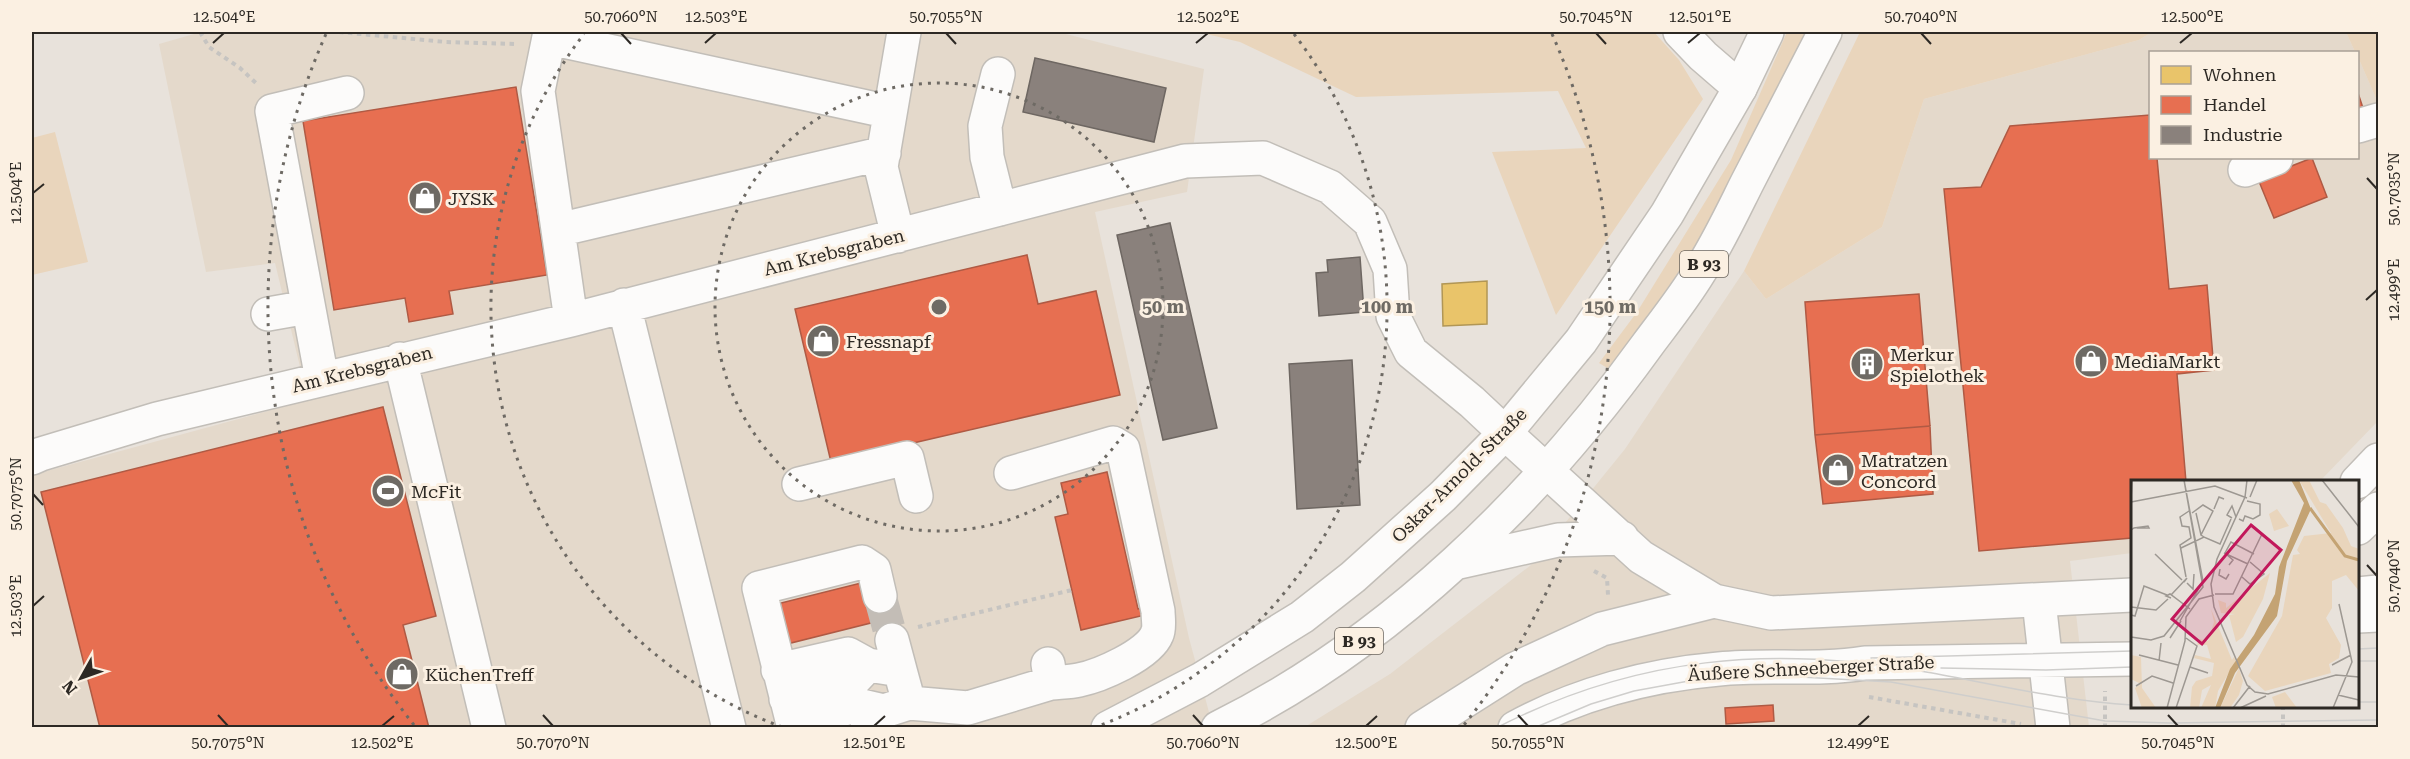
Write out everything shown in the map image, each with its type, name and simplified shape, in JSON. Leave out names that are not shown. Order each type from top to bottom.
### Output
[{"type":"main road","points":[[898,236],[881,167],[904,32]]},
{"type":"main road","points":[[1680,32],[1703,56],[1740,88]]},
{"type":"main road","name":"Oskar-Arnold-Straße","points":[[1108,728],[1200,680],[1302,617],[1394,541],[1443,496],[1505,433],[1581,341],[1667,214],[1740,88],[1767,32]]},
{"type":"main road","name":"B 93","points":[[1218,728],[1258,708],[1329,664],[1393,616],[1482,537],[1545,472],[1617,387],[1700,273],[1825,32]]},
{"type":"main road","points":[[571,320],[538,91],[549,38],[890,112]]},
{"type":"main road","points":[[998,74],[985,126],[987,157],[1000,209]]},
{"type":"main road","points":[[322,379],[272,111],[347,93]]},
{"type":"main road","points":[[2359,126],[2379,120]]},
{"type":"main road","points":[[558,230],[884,153]]},
{"type":"main road","name":"Am Krebsgraben","points":[[32,458],[157,419],[400,359],[571,320],[1185,161],[1263,158],[1330,187],[1370,222],[1390,269],[1393,316],[1411,352],[1472,402],[1505,433]]},
{"type":"main road","points":[[2245,170],[2273,159]]},
{"type":"main road","points":[[624,305],[729,728]]},
{"type":"main road","points":[[268,314],[308,307]]},
{"type":"main road","points":[[400,359],[489,728]]},
{"type":"main road","points":[[1505,433],[1545,472],[1641,557],[1714,601],[1771,613],[2131,596]]},
{"type":"main road","points":[[788,705],[858,705],[887,714],[967,705],[1049,674],[1080,680],[1121,664],[1148,646],[1158,634],[1158,611],[1123,449],[1113,443],[1011,472]]},
{"type":"main road","points":[[799,484],[907,458],[916,496]]},
{"type":"main road","points":[[2359,480],[2379,460]]},
{"type":"main road","points":[[2359,527],[2379,509]]},
{"type":"main road","points":[[1451,564],[1558,540],[1622,538]]},
{"type":"main road","points":[[788,705],[759,588],[862,562],[874,570],[880,596]]},
{"type":"main road","points":[[2359,594],[2379,592]]},
{"type":"main road","points":[[1422,728],[1515,669],[1602,629],[1714,601]]},
{"type":"main road","points":[[2039,601],[2053,728]]},
{"type":"main road","points":[[2359,616],[2379,615]]},
{"type":"main road","points":[[788,705],[848,654],[868,665],[901,646]]},
{"type":"main road","points":[[887,714],[901,646]]},
{"type":"main road","name":"Äußere Schneeberger Straße","points":[[1515,728],[1560,706],[1632,683],[1719,669],[1842,667],[1865,663],[2131,659]]},
{"type":"path","points":[[200,32],[207,32]]},
{"type":"path","points":[[200,32],[209,47],[240,68],[264,90],[272,111]]},
{"type":"path","points":[[339,32],[446,42],[549,38]]},
{"type":"path","points":[[901,646],[1072,590]]},
{"type":"path","points":[[1867,696],[2021,724],[2022,728]]},
{"type":"path","points":[[2283,708],[2283,728]]},
{"type":"shaded area","points":[[201,32],[1058,32],[1204,69],[1187,192],[1095,212],[1189,638],[1213,727],[32,728],[32,475],[308,400],[275,263],[206,272],[159,44]]},
{"type":"shaded area","points":[[1198,32],[1654,32],[1679,60],[1703,99],[1556,315],[1492,152],[1586,148],[1558,91],[1356,97],[1240,42]]},
{"type":"shaded area","points":[[1787,32],[1808,32],[1712,221],[1665,294],[1609,369],[1599,363],[1637,312],[1731,160]]},
{"type":"shaded area","points":[[1860,32],[2152,32],[2139,40],[1924,99],[1882,227],[1766,299],[1744,271]]},
{"type":"shaded area","points":[[2152,32],[2346,32],[2355,51],[2149,51],[2149,159],[2359,159],[2359,59],[2378,103],[2378,421],[2321,480],[2131,480],[2131,553],[2070,561],[2089,727],[1303,728],[1390,674],[1531,565],[1625,449],[1744,271],[1766,299],[1882,227],[1924,99],[2139,40]]},
{"type":"shaded area","points":[[2346,32],[2378,32],[2378,103],[2359,59],[2359,51],[2355,51]]},
{"type":"shaded area","points":[[55,132],[88,262],[32,275],[32,138]]},
{"type":"building: Wohnen","points":[[1487,281],[1487,324],[1443,326],[1442,284]]},
{"type":"building: Handel","name":"JYSK","points":[[516,87],[547,275],[449,291],[453,314],[409,322],[405,298],[334,310],[303,121]]},
{"type":"building: Handel","points":[[2359,96],[2367,120],[2359,124]]},
{"type":"building: Handel","points":[[2149,115],[2149,159],[2157,159],[2169,289],[2207,285],[2214,370],[2177,374],[2186,480],[2131,480],[2131,538],[1979,551],[1944,189],[1981,187],[2010,126]]},
{"type":"building: Handel","points":[[2312,159],[2327,197],[2274,218],[2258,179]]},
{"type":"building: Handel","points":[[1027,255],[1038,304],[1096,291],[1120,395],[831,462],[795,309]]},
{"type":"building: Handel","name":"Merkur Spielothek","points":[[1919,294],[1930,426],[1815,435],[1805,302]]},
{"type":"building: Handel","points":[[383,407],[436,616],[403,625],[429,728],[100,728],[41,492]]},
{"type":"building: Handel","points":[[1930,426],[1933,494],[1823,504],[1815,435]]},
{"type":"building: Handel","points":[[1107,472],[1138,609],[1144,608],[1145,615],[1081,630],[1055,517],[1068,514],[1061,483]]},
{"type":"building: Handel","points":[[865,582],[892,593],[903,637],[880,643],[875,622],[787,644],[777,604]]},
{"type":"building: Handel","points":[[1773,705],[1774,721],[1726,724],[1725,708]]},
{"type":"building: Industrie","points":[[1035,58],[1166,88],[1154,142],[1023,112]]},
{"type":"building: Industrie","points":[[1170,223],[1217,428],[1163,440],[1117,235]]},
{"type":"building: Industrie","points":[[1360,257],[1364,312],[1319,316],[1316,273],[1328,272],[1327,260]]},
{"type":"building: Industrie","points":[[1352,360],[1360,505],[1297,509],[1289,364]]},
{"type":"tunnel","points":[[880,596],[892,640]]},
{"type":"tram line","points":[[2359,649],[2378,648]]},
{"type":"tram line","points":[[1871,658],[2131,651]]},
{"type":"tram line","points":[[1496,728],[1548,704],[1600,685],[1653,672],[1705,663],[1759,659],[1813,659],[1869,664],[1926,672],[2054,696],[2131,705]]},
{"type":"tram line","points":[[2359,661],[2378,661]]},
{"type":"tram line","points":[[1941,668],[2046,670],[2131,667]]},
{"type":"tram line","points":[[1534,728],[1591,704],[1634,691],[1716,676],[1765,675],[1891,682],[2105,721],[2170,723],[2378,720]]},
{"type":"tram line","points":[[2359,702],[2378,702]]},
{"type":"place","name":"JYSK","points":[[425,198]]},
{"type":"place","name":"Fressnapf","points":[[823,341]]},
{"type":"place","name":"MediaMarkt","points":[[2091,361]]},
{"type":"place","name":"Merkur Spielothek","points":[[1867,364]]},
{"type":"place","name":"Matratzen Concord","points":[[1838,470]]},
{"type":"place","name":"McFit","points":[[388,491]]},
{"type":"place","name":"KüchenTreff","points":[[402,674]]}]
